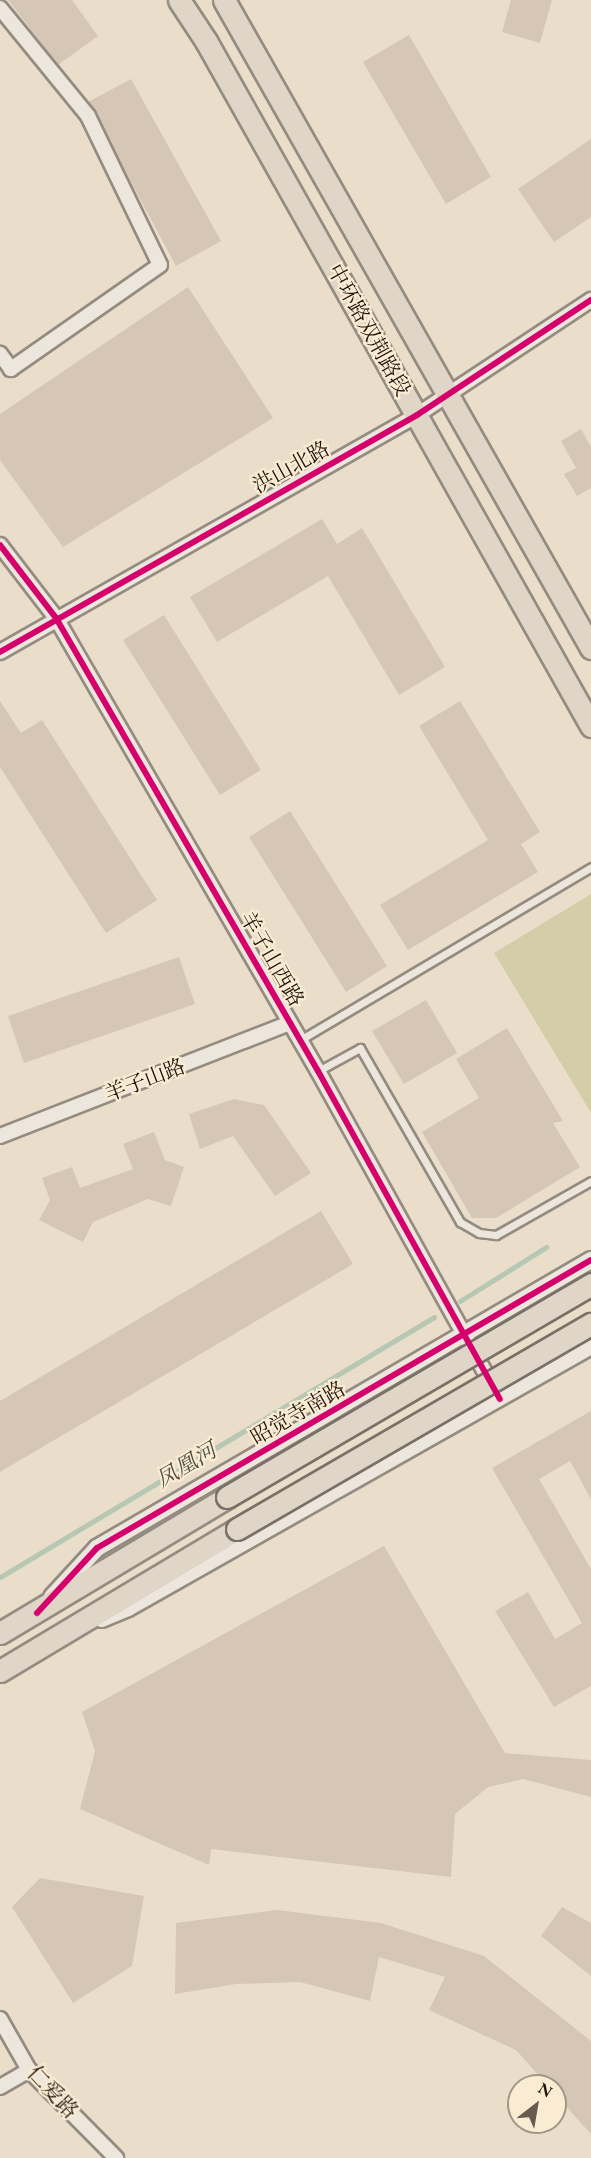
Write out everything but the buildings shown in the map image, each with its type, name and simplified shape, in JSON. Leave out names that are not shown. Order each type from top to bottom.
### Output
[{"type":"main road","name":"中环路双荆路段","points":[[179,0],[206,41],[591,726]]},
{"type":"main road","name":"中环路双荆路段","points":[[224,0],[591,648]]},
{"type":"main road","name":"昭觉寺南路","points":[[0,1634],[227,1497],[591,1284]]},
{"type":"main road","points":[[0,1671],[237,1529],[591,1324]]},
{"type":"street","points":[[0,8],[87,116],[160,265],[11,369],[0,354]]},
{"type":"street","name":"洪山北路","points":[[0,652],[56,618],[417,415],[591,300]]},
{"type":"street","name":"羊子山西路","points":[[0,545],[56,618],[318,1071],[500,1398]]},
{"type":"street","name":"羊子山路","points":[[0,1136],[290,1023]]},
{"type":"street","name":"昭觉寺南路","points":[[37,1613],[97,1548],[464,1337],[591,1260]]},
{"type":"street","points":[[51,1640],[128,1608],[591,1346]]},
{"type":"street","name":"仁爱路","points":[[0,2019],[29,2070],[116,2158]]},
{"type":"street","points":[[0,2087],[29,2070]]},
{"type":"lane","points":[[300,1040],[591,867]]},
{"type":"lane","points":[[318,1071],[360,1048],[460,1222],[479,1233],[496,1235],[591,1181]]},
{"type":"shaded area","points":[[591,894],[591,1113],[494,953]]},
{"type":"waterway","name":"凤凰河","points":[[460,1301],[546,1247]]},
{"type":"waterway","name":"凤凰河","points":[[0,1577],[434,1317]]},
{"type":"cycle path","points":[[0,652],[417,415],[591,300]]},
{"type":"cycle path","points":[[0,545],[56,618],[318,1071],[500,1399]]},
{"type":"cycle path","points":[[37,1613],[97,1548],[591,1260]]}]
